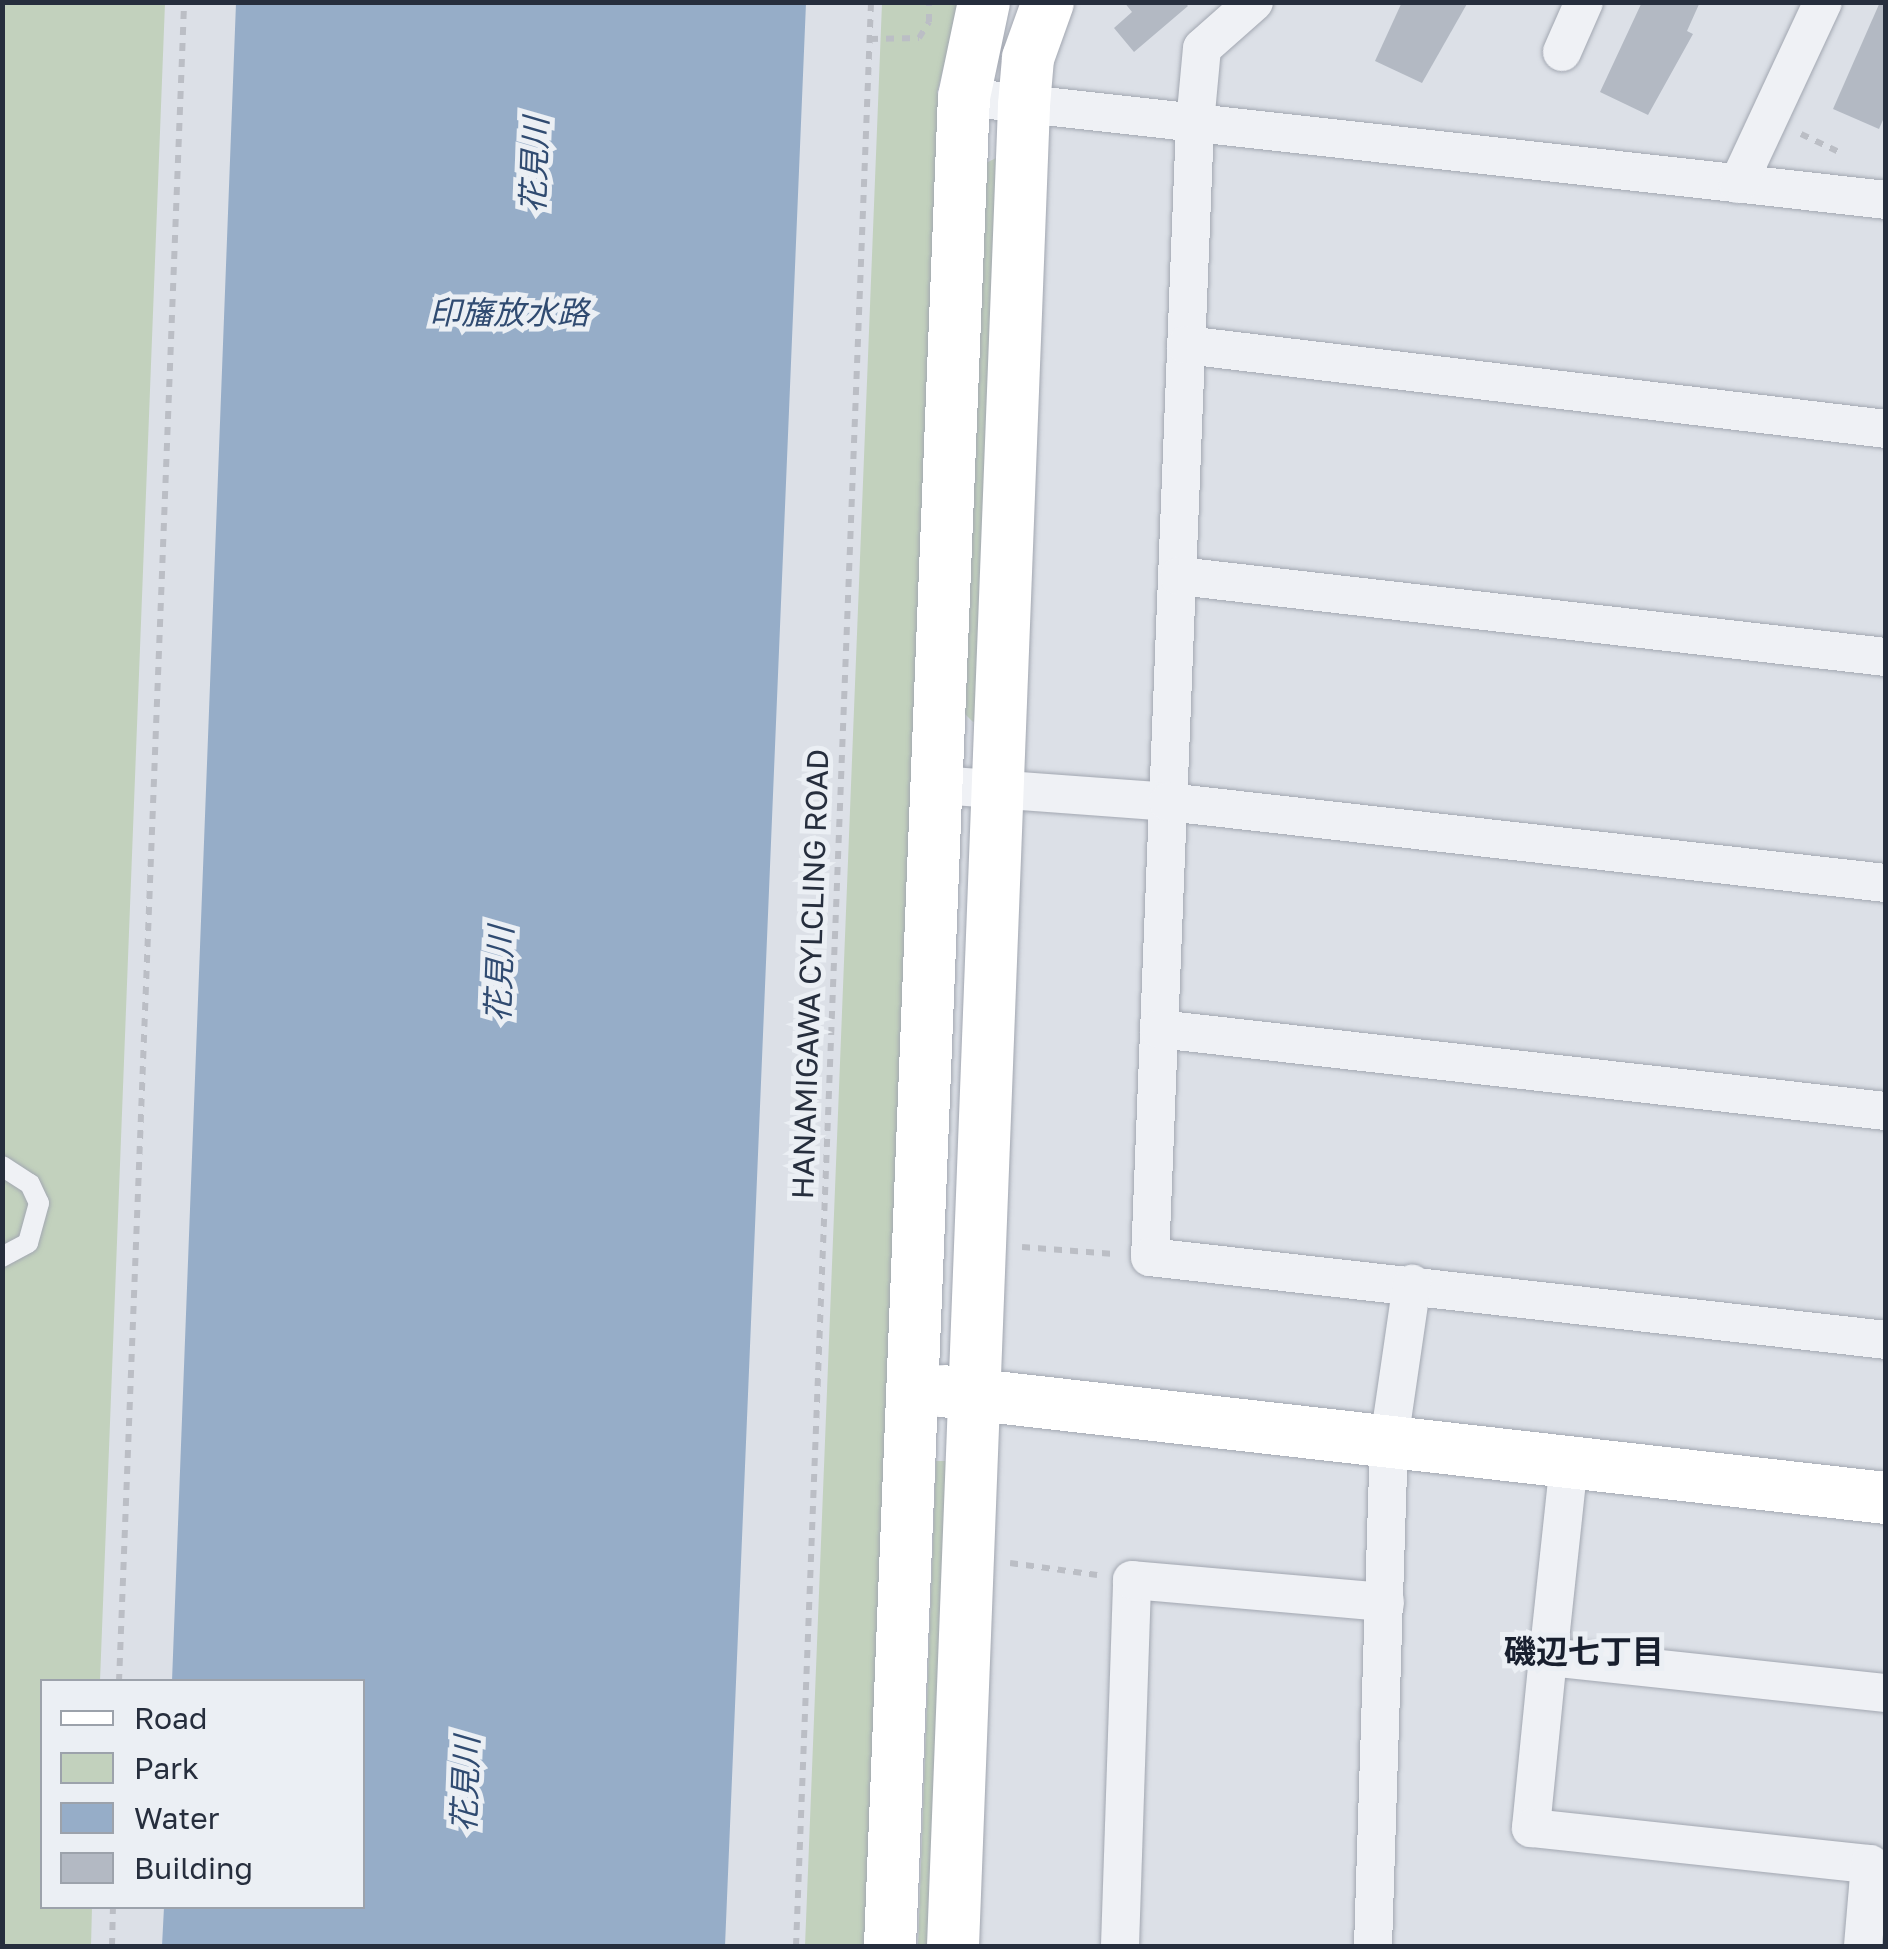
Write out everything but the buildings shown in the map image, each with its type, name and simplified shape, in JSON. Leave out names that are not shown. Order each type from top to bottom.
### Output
[{"type":"street","points":[[890,1946],[964,97],[984,2]]},
{"type":"street","points":[[952,1946],[1002,788],[1024,105],[1028,58],[1048,2]]},
{"type":"street","points":[[1254,2],[1202,48],[1195,124],[1150,1257],[1886,1340]]},
{"type":"street","points":[[1562,52],[1584,2]]},
{"type":"street","points":[[1738,184],[1823,2]]},
{"type":"street","points":[[964,97],[1886,200]]},
{"type":"street","points":[[1186,345],[1886,430]]},
{"type":"street","points":[[1178,576],[1886,657]]},
{"type":"street","points":[[939,785],[1168,802],[1886,882]]},
{"type":"street","points":[[1159,1029],[1886,1111]]},
{"type":"street","points":[[1373,1946],[1389,1441],[1412,1284]]},
{"type":"street","points":[[910,1387],[1886,1498]]},
{"type":"street","points":[[1569,1462],[1530,1828],[1870,1864],[1863,1946]]},
{"type":"street","points":[[1120,1946],[1132,1580],[1385,1602]]},
{"type":"street","points":[[1548,1656],[1886,1694]]},
{"type":"lane","points":[[2,1166],[30,1184],[39,1203],[28,1243],[2,1258]]},
{"type":"path","points":[[119,1679],[184,2]]},
{"type":"path","name":"HANAMIGAWA CYLCLING ROAD","points":[[796,1946],[871,2]]},
{"type":"path","points":[[870,39],[919,38],[929,22],[929,2]]},
{"type":"path","points":[[1770,116],[1831,151],[1849,153]]},
{"type":"path","points":[[1020,1246],[1150,1257]]},
{"type":"path","points":[[1000,1581],[1001,1562],[1132,1580]]},
{"type":"path","points":[[112,1946],[113,1909]]},
{"type":"green space","points":[[3,3],[165,3],[100,1679],[40,1679],[40,1909],[92,1909],[91,1946],[3,1946]]},
{"type":"green space","points":[[882,3],[960,3],[937,93],[951,101],[872,1946],[805,1946]]},
{"type":"green space","points":[[996,158],[978,719],[973,722],[965,714],[986,163]]},
{"type":"green space","points":[[936,1461],[954,1461],[936,1946],[918,1946]]},
{"type":"water","name":"印旛放水路","points":[[236,3],[806,3],[725,1946],[162,1946],[164,1909],[365,1909],[365,1679],[172,1679]]},
{"type":"district","name":"磯辺七丁目","points":[[1584,1651]]},
{"type":"water label","name":"花見川","points":[[534,165]]},
{"type":"water label","name":"花見川","points":[[499,974]]},
{"type":"water label","name":"花見川","points":[[465,1784]]}]
